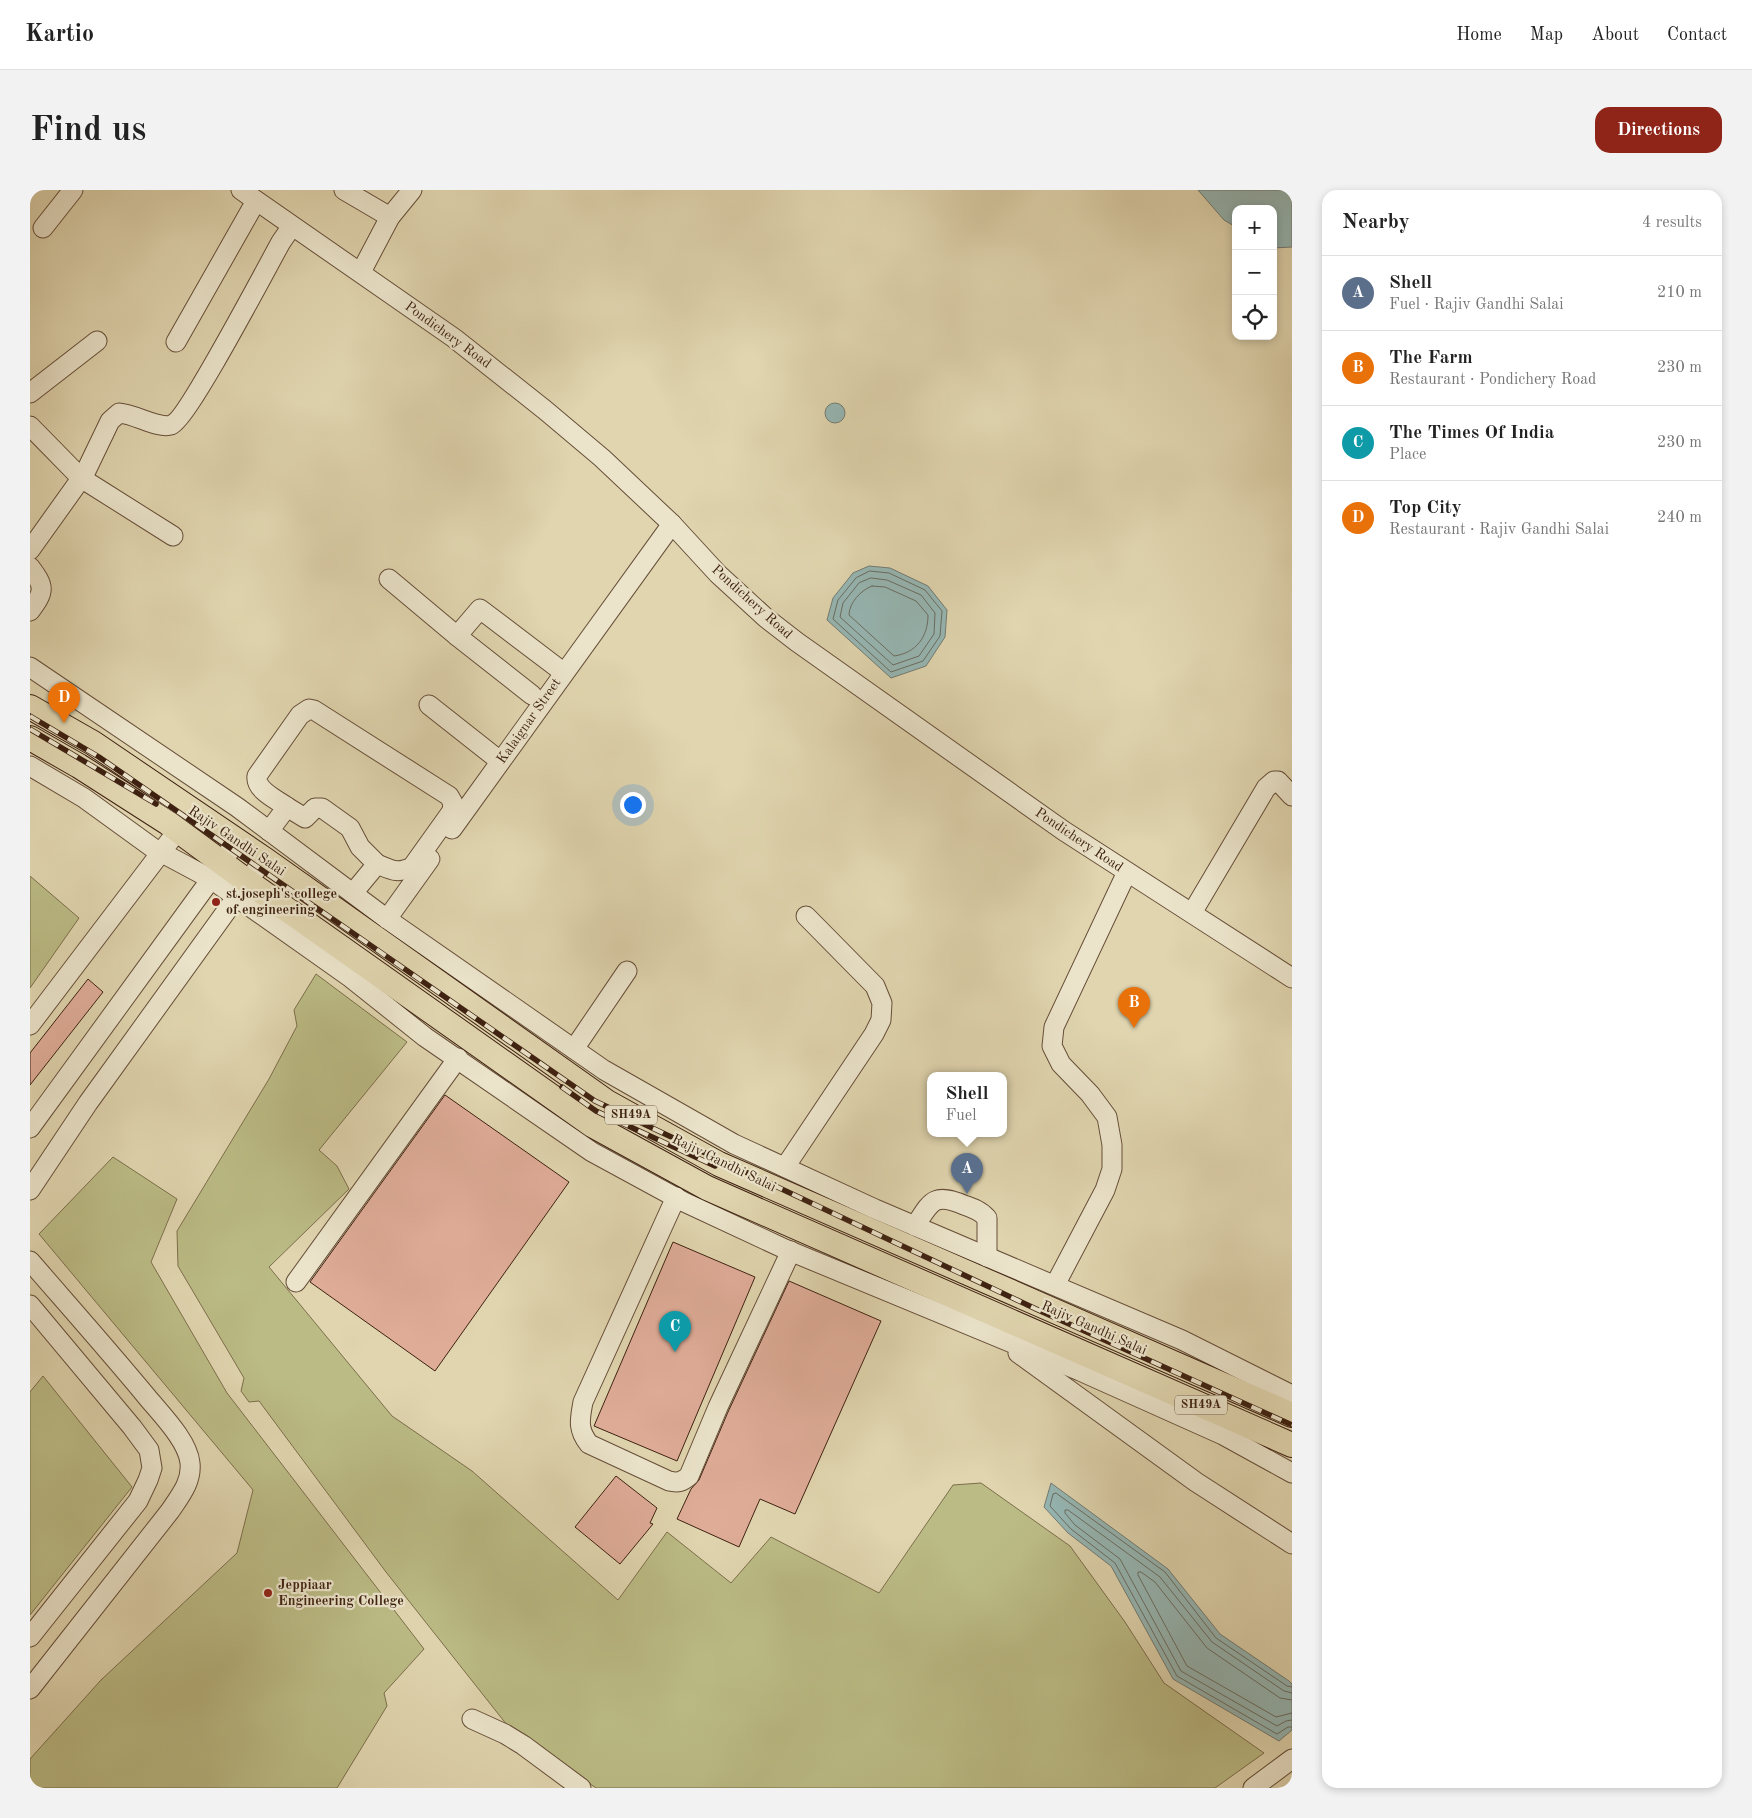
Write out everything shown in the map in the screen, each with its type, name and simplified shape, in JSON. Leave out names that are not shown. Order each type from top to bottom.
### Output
[{"type":"main road","name":"Rajiv Gandhi Salai","points":[[30,707],[93,743],[264,859],[607,1102],[719,1164],[1292,1415]]},
{"type":"main road","name":"Rajiv Gandhi Salai","points":[[30,738],[78,766],[178,830],[216,871],[243,890],[303,920],[592,1125],[707,1188],[1106,1373],[1292,1446]]},
{"type":"main road","points":[[303,920],[320,899]]},
{"type":"street","points":[[42,228],[73,190]]},
{"type":"street","points":[[344,190],[390,217]]},
{"type":"street","points":[[361,272],[390,217],[412,190]]},
{"type":"street","points":[[176,342],[248,195]]},
{"type":"street","name":"Pondichery Road","points":[[248,195],[454,338],[545,410],[602,458],[672,524],[718,574],[766,618],[797,642],[1056,826],[1292,978]]},
{"type":"street","points":[[30,550],[81,478],[110,421],[119,413],[129,414],[150,423],[169,426],[177,422],[198,391],[292,226]]},
{"type":"street","points":[[30,393],[97,341]]},
{"type":"street","points":[[30,426],[81,478],[173,536]]},
{"type":"street","name":"Kalaignar Street","points":[[387,919],[563,672],[672,524]]},
{"type":"street","points":[[30,568],[42,584],[42,591],[30,611]]},
{"type":"street","points":[[388,578],[457,636],[532,695]]},
{"type":"street","points":[[457,636],[480,609],[563,672]]},
{"type":"street","points":[[30,667],[237,807],[352,894],[604,1070],[734,1144],[915,1226],[1182,1340],[1292,1394]]},
{"type":"street","points":[[429,705],[500,761]]},
{"type":"street","points":[[309,709],[314,710],[449,796],[453,803],[452,811],[412,867],[403,871],[394,871],[377,864],[360,847],[350,828],[322,808],[315,808],[305,818],[287,807],[259,787],[256,782],[257,776],[300,715],[309,709]]},
{"type":"street","points":[[30,766],[84,798],[161,852],[216,871]]},
{"type":"street","points":[[1192,913],[1266,788],[1278,780],[1292,796]]},
{"type":"street","points":[[269,831],[287,807]]},
{"type":"street","points":[[30,1025],[178,830]]},
{"type":"street","points":[[30,1128],[236,841]]},
{"type":"street","points":[[30,1190],[88,1103],[264,859]]},
{"type":"street","points":[[352,894],[377,864]]},
{"type":"street","points":[[1055,1285],[1105,1190],[1112,1169],[1112,1145],[1107,1117],[1090,1094],[1061,1064],[1052,1046],[1054,1026],[1127,872]]},
{"type":"street","points":[[243,890],[425,1037],[592,1152],[676,1197],[791,1251],[992,1334],[1106,1373],[1292,1473]]},
{"type":"street","points":[[784,1167],[874,1034],[881,1020],[882,1003],[875,986],[806,916]]},
{"type":"street","points":[[574,1049],[627,971]]},
{"type":"street","points":[[101,1030],[128,1049]]},
{"type":"street","points":[[296,1282],[458,1058]]},
{"type":"street","points":[[676,1197],[583,1402],[580,1421],[581,1435],[589,1444],[668,1481],[677,1483],[689,1476],[718,1407],[791,1251]]},
{"type":"street","points":[[915,1226],[929,1205],[941,1198],[949,1198],[978,1211],[987,1218],[988,1257]]},
{"type":"street","points":[[30,1261],[121,1365],[174,1430],[184,1446],[190,1461],[190,1474],[185,1488],[170,1511],[30,1689]]},
{"type":"street","points":[[30,1305],[132,1427],[149,1450],[152,1468],[138,1501],[30,1637]]},
{"type":"street","points":[[992,1334],[1196,1482],[1292,1544]]},
{"type":"street","points":[[472,1720],[505,1734],[524,1745],[580,1788]]},
{"type":"street","points":[[1253,1788],[1292,1759]]},
{"type":"green space","points":[[30,876],[79,918],[30,988]]},
{"type":"green space","points":[[316,974],[407,1042],[319,1150],[337,1166],[349,1189],[269,1267],[392,1416],[472,1471],[618,1600],[667,1532],[731,1583],[771,1537],[879,1593],[953,1485],[981,1483],[1070,1546],[1125,1622],[1164,1683],[1264,1753],[1215,1788],[596,1788],[507,1725],[386,1572],[259,1401],[249,1402],[241,1391],[244,1378],[178,1266],[177,1231],[269,1079],[297,1026],[294,1010]]},
{"type":"green space","name":"Jeppiaar Engineering College","points":[[113,1157],[177,1199],[151,1262],[227,1393],[424,1649],[384,1693],[387,1706],[337,1788],[30,1788],[30,1759],[101,1680],[237,1553],[253,1490],[39,1234]]},
{"type":"green space","points":[[43,1376],[132,1487],[30,1615],[30,1392]]},
{"type":"water","points":[[1198,190],[1292,190],[1292,247],[1277,248],[1277,205],[1232,205],[1232,225],[1224,220]]},
{"type":"water","points":[[835,403],[842,406],[845,413],[842,420],[835,423],[828,420],[825,413],[828,406]]},
{"type":"water","points":[[869,566],[890,568],[928,586],[947,610],[945,637],[926,666],[891,678],[827,620],[833,598],[853,573]]},
{"type":"water","points":[[1051,1483],[1168,1569],[1220,1634],[1292,1684],[1292,1730],[1279,1741],[1173,1679],[1111,1566],[1068,1533],[1044,1507]]},
{"type":"building","points":[[88,979],[103,992],[30,1085],[30,1053]]},
{"type":"building","points":[[445,1095],[569,1182],[435,1371],[310,1282]]},
{"type":"building","points":[[673,1242],[755,1277],[677,1461],[594,1426]]},
{"type":"building","points":[[789,1281],[881,1321],[795,1514],[760,1499],[739,1547],[677,1519],[691,1489],[699,1480],[728,1412]]},
{"type":"building","points":[[616,1476],[657,1508],[650,1523],[653,1524],[620,1564],[575,1527]]},
{"type":"railway","points":[[30,716],[99,757],[595,1101],[1036,1309],[1292,1425]]},
{"type":"railway","points":[[30,729],[156,804]]},
{"type":"railway","points":[[562,1087],[596,1111],[715,1166]]},
{"type":"place","name":"Top City","points":[[64,723]]},
{"type":"place","name":"st.joseph's college of engineering","points":[[216,902]]},
{"type":"place","name":"The Farm","points":[[1134,1028]]},
{"type":"place","name":"Shell","points":[[967,1194]]},
{"type":"place","name":"The Times Of India","points":[[675,1352]]},
{"type":"place","name":"Jeppiaar Engineering College","points":[[268,1593]]}]
